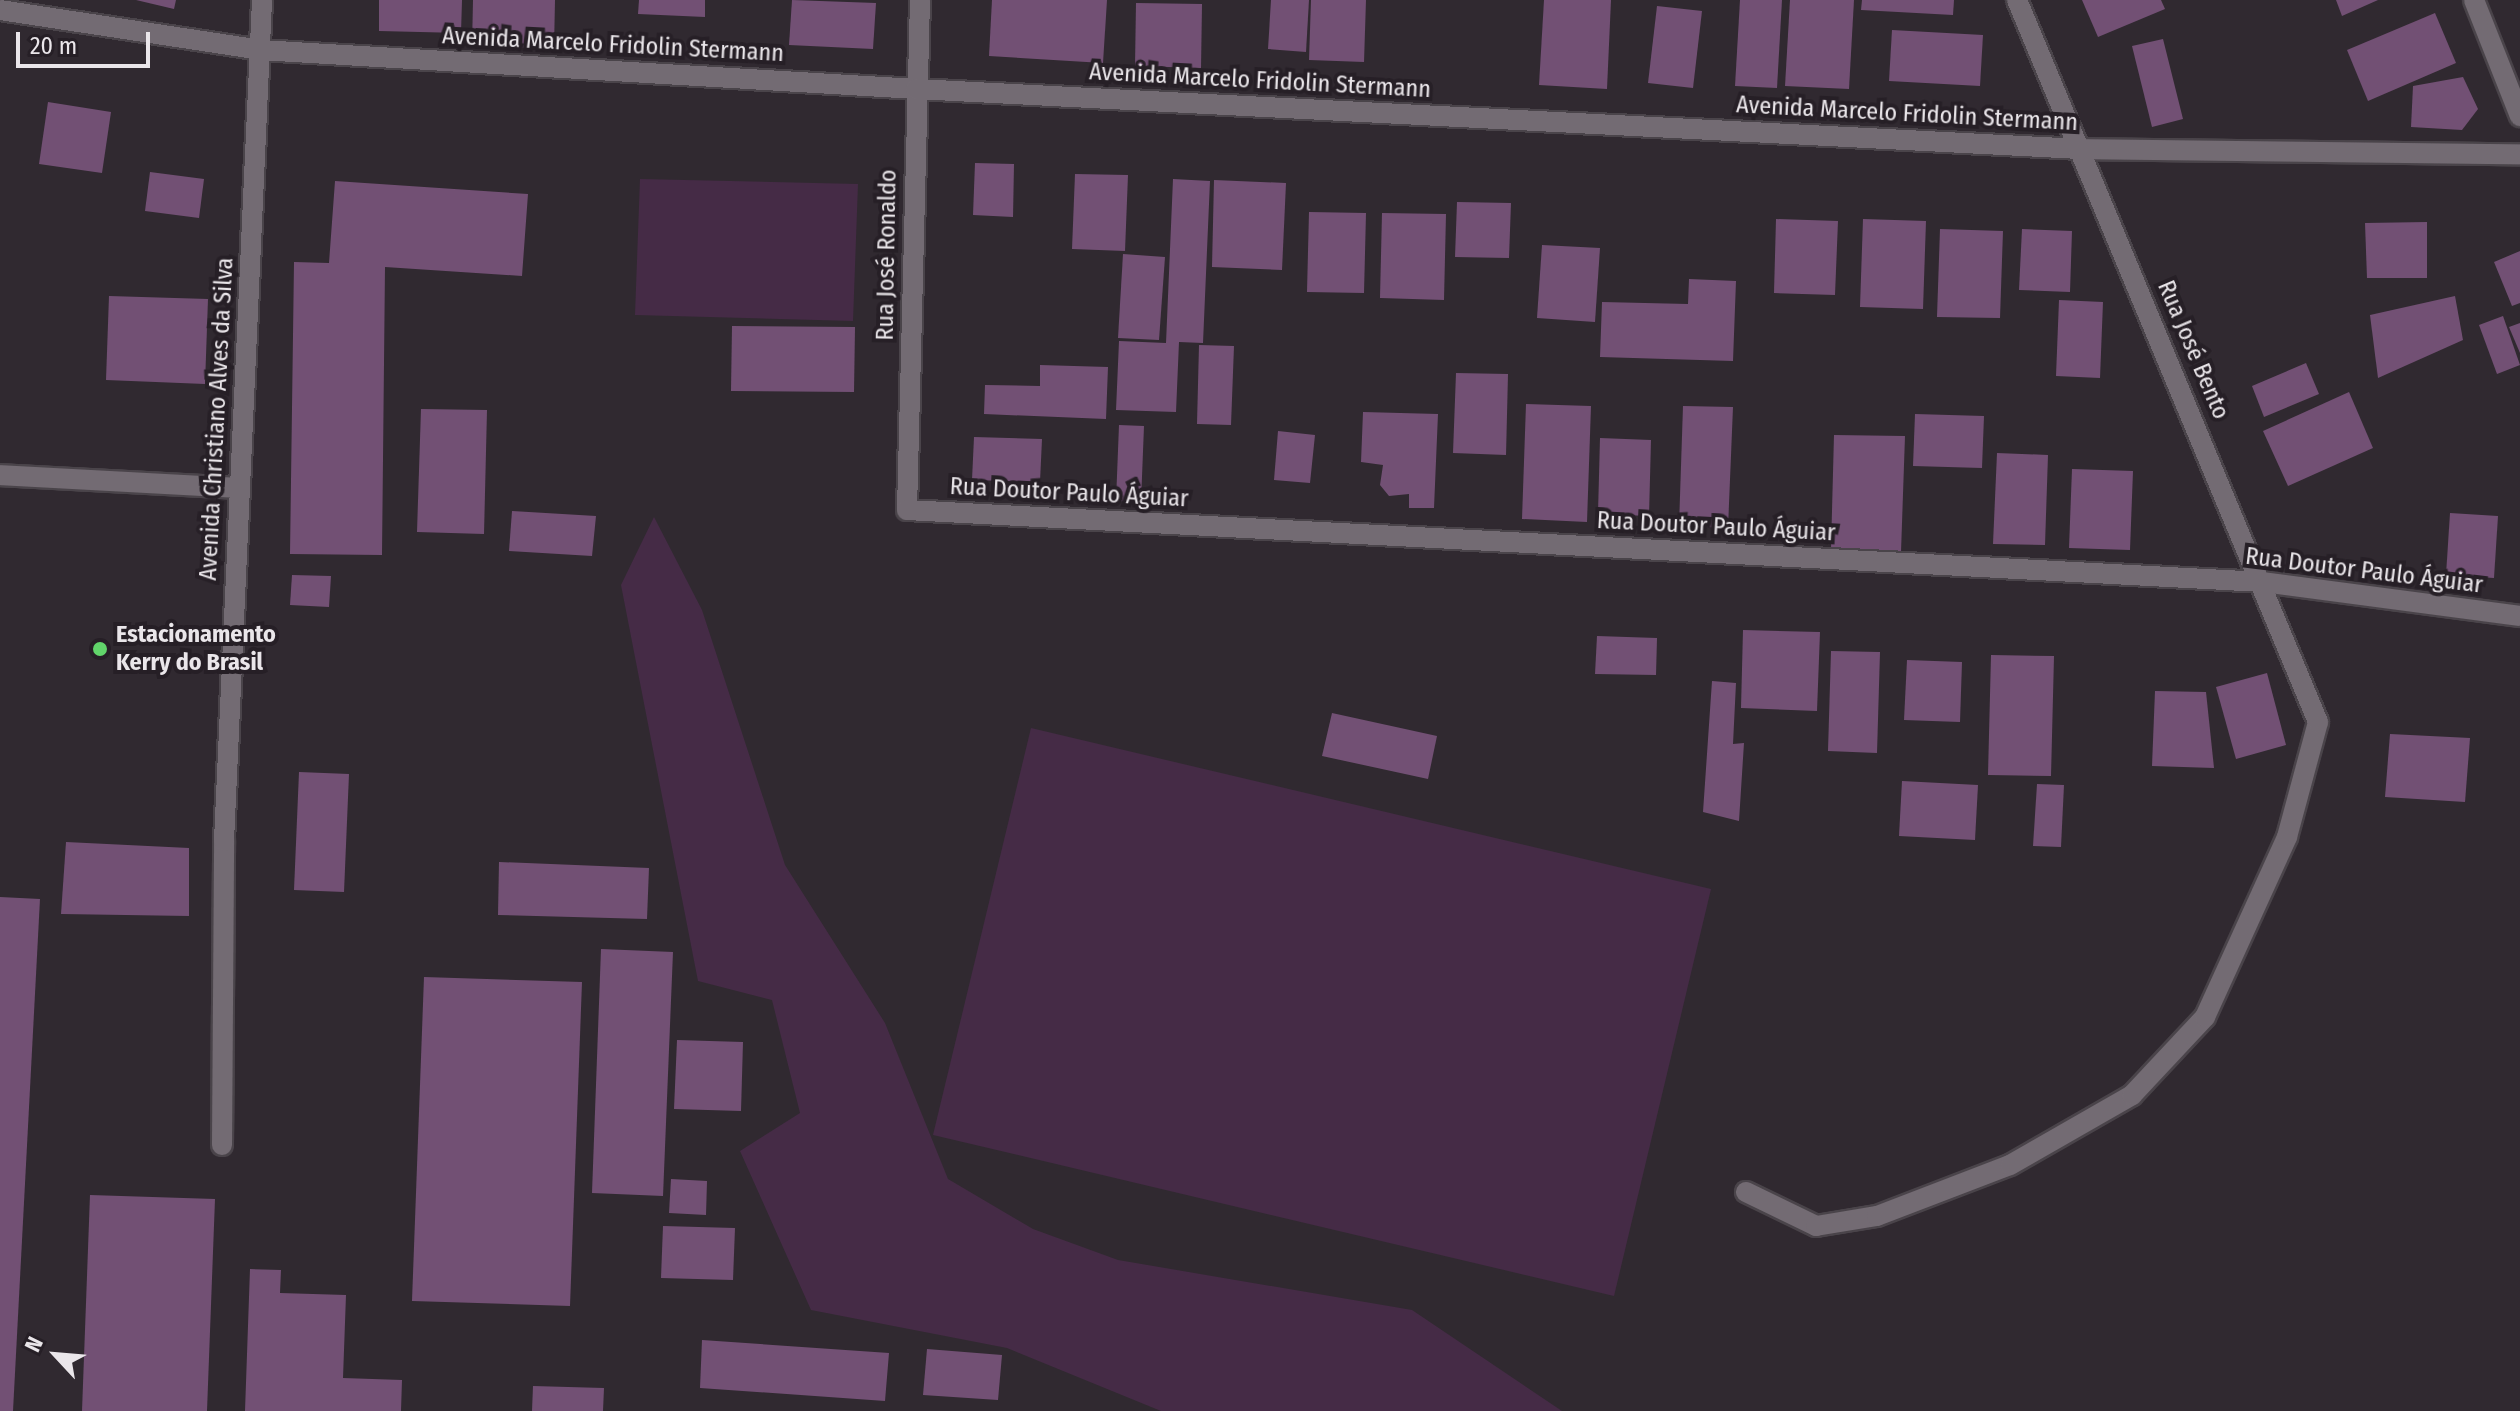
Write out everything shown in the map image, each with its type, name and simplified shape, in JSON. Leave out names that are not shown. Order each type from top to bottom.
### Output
[{"type":"street","name":"Avenida Christiano Alves da Silva","points":[[222,1145],[224,841],[262,0]]},
{"type":"street","name":"Rua José Ronaldo","points":[[907,510],[920,0]]},
{"type":"street","name":"Rua José Bento","points":[[1746,1192],[1816,1226],[1877,1216],[2010,1165],[2132,1095],[2205,1017],[2287,837],[2318,722],[2017,0]]},
{"type":"street","points":[[2474,0],[2520,116]]},
{"type":"street","name":"Avenida Marcelo Fridolin Stermann","points":[[0,10],[260,50],[916,89],[2080,149],[2520,154]]},
{"type":"street","points":[[0,475],[239,488]]},
{"type":"street","name":"Rua Doutor Paulo Águiar","points":[[907,510],[2262,582],[2520,616]]},
{"type":"shaded area","points":[[640,179],[858,184],[853,321],[635,315]]},
{"type":"shaded area","points":[[654,517],[702,610],[785,865],[885,1023],[948,1179],[1033,1229],[1118,1260],[1412,1310],[1562,1411],[1161,1411],[1007,1348],[811,1310],[740,1151],[800,1113],[772,1000],[698,981],[621,585]]},
{"type":"shaded area","points":[[1031,728],[1711,889],[1614,1296],[933,1135]]},
{"type":"building","points":[[136,0],[176,0],[174,9]]},
{"type":"building","points":[[379,0],[462,0],[461,33],[379,31]]},
{"type":"building","points":[[473,0],[555,0],[554,48],[472,47]]},
{"type":"building","points":[[639,0],[705,0],[705,17],[638,14]]},
{"type":"building","points":[[792,0],[876,3],[873,49],[789,45]]},
{"type":"building","points":[[992,0],[1107,0],[1103,63],[989,56]]},
{"type":"building","points":[[1271,0],[1309,0],[1306,52],[1268,49]]},
{"type":"building","points":[[1311,0],[1366,0],[1364,62],[1309,60]]},
{"type":"building","points":[[1544,0],[1611,0],[1607,89],[1539,85]]},
{"type":"building","points":[[1740,0],[1782,0],[1777,88],[1735,86]]},
{"type":"building","points":[[1790,0],[1854,0],[1849,89],[1785,86]]},
{"type":"building","points":[[1862,0],[1954,0],[1953,15],[1861,10]]},
{"type":"building","points":[[2082,0],[2161,0],[2165,9],[2098,37]]},
{"type":"building","points":[[2336,0],[2378,0],[2342,16]]},
{"type":"building","points":[[1136,3],[1202,4],[1201,68],[1135,66]]},
{"type":"building","points":[[1657,6],[1702,11],[1693,88],[1648,83]]},
{"type":"building","points":[[2435,13],[2456,63],[2368,101],[2347,50]]},
{"type":"building","points":[[1892,30],[1983,35],[1980,86],[1889,81]]},
{"type":"building","points":[[2163,39],[2183,119],[2152,127],[2132,46]]},
{"type":"building","points":[[2463,77],[2478,109],[2462,130],[2411,127],[2413,86]]},
{"type":"building","points":[[48,102],[111,112],[102,173],[39,164]]},
{"type":"building","points":[[975,163],[1014,164],[1013,217],[973,215]]},
{"type":"building","points":[[150,172],[204,179],[199,218],[145,211]]},
{"type":"building","points":[[1075,174],[1128,175],[1125,251],[1072,249]]},
{"type":"building","points":[[1173,179],[1210,181],[1203,343],[1179,342],[1176,412],[1116,410],[1119,341],[1166,343]]},
{"type":"building","points":[[1214,180],[1286,183],[1282,270],[1212,267]]},
{"type":"building","points":[[335,181],[528,194],[522,276],[385,267],[382,555],[290,554],[294,262],[329,263]]},
{"type":"building","points":[[1457,202],[1511,203],[1509,258],[1455,257]]},
{"type":"building","points":[[1309,212],[1366,213],[1364,293],[1307,292]]},
{"type":"building","points":[[1382,213],[1446,214],[1444,300],[1380,298]]},
{"type":"building","points":[[1776,219],[1838,221],[1835,295],[1774,293]]},
{"type":"building","points":[[1863,219],[1926,221],[1923,309],[1860,307]]},
{"type":"building","points":[[2427,222],[2427,278],[2367,278],[2365,223]]},
{"type":"building","points":[[1940,229],[2003,231],[2000,318],[1937,317]]},
{"type":"building","points":[[2022,229],[2072,231],[2070,292],[2019,290]]},
{"type":"building","points":[[1542,245],[1600,248],[1595,322],[1537,318]]},
{"type":"building","points":[[2520,251],[2520,303],[2512,306],[2494,262]]},
{"type":"building","points":[[1123,254],[1165,257],[1159,340],[1118,338]]},
{"type":"building","points":[[1689,279],[1736,281],[1733,361],[1600,357],[1602,302],[1688,304]]},
{"type":"building","points":[[109,296],[208,299],[205,384],[106,380]]},
{"type":"building","points":[[2455,296],[2463,340],[2378,378],[2370,315]]},
{"type":"building","points":[[2059,300],[2103,302],[2100,378],[2056,376]]},
{"type":"building","points":[[2503,316],[2520,365],[2497,374],[2479,325]]},
{"type":"building","points":[[2520,323],[2520,353],[2509,327]]},
{"type":"building","points":[[732,326],[855,327],[854,392],[731,391]]},
{"type":"building","points":[[1199,345],[1234,346],[1231,425],[1197,424]]},
{"type":"building","points":[[2306,363],[2319,394],[2264,417],[2252,386]]},
{"type":"building","points":[[1040,365],[1108,367],[1106,419],[984,414],[985,385],[1040,386]]},
{"type":"building","points":[[1456,373],[1508,374],[1506,455],[1453,453]]},
{"type":"building","points":[[2349,392],[2373,448],[2288,486],[2263,431]]},
{"type":"building","points":[[1526,404],[1591,406],[1587,522],[1522,519]]},
{"type":"building","points":[[1683,406],[1733,407],[1728,528],[1679,526]]},
{"type":"building","points":[[421,409],[487,410],[484,534],[417,532]]},
{"type":"building","points":[[1363,412],[1438,414],[1434,508],[1409,508],[1409,494],[1389,496],[1380,485],[1383,465],[1361,462]]},
{"type":"building","points":[[1915,414],[1984,416],[1982,468],[1913,466]]},
{"type":"building","points":[[1119,425],[1144,426],[1141,502],[1116,501]]},
{"type":"building","points":[[1278,431],[1315,435],[1310,483],[1274,480]]},
{"type":"building","points":[[1834,435],[1905,436],[1901,552],[1831,549]]},
{"type":"building","points":[[974,437],[1042,439],[1040,482],[972,480]]},
{"type":"building","points":[[1600,438],[1651,440],[1649,516],[1598,514]]},
{"type":"building","points":[[1997,453],[2048,455],[2045,545],[1993,544]]},
{"type":"building","points":[[2072,469],[2133,471],[2130,550],[2069,548]]},
{"type":"building","points":[[512,511],[596,516],[592,556],[509,551]]},
{"type":"building","points":[[2450,513],[2498,516],[2494,578],[2446,575]]},
{"type":"building","points":[[292,575],[331,576],[329,607],[290,605]]},
{"type":"building","points":[[1743,630],[1820,632],[1817,711],[1741,708]]},
{"type":"building","points":[[1597,636],[1657,638],[1656,675],[1595,674]]},
{"type":"building","points":[[1831,651],[1880,652],[1877,753],[1828,751]]},
{"type":"building","points":[[1991,655],[2054,656],[2051,776],[1988,775]]},
{"type":"building","points":[[1907,660],[1962,662],[1960,722],[1904,720]]},
{"type":"building","points":[[2267,673],[2286,745],[2236,759],[2216,687]]},
{"type":"building","points":[[1712,681],[1736,683],[1733,744],[1744,743],[1739,821],[1703,812]]},
{"type":"building","points":[[2155,691],[2206,692],[2214,768],[2152,766]]},
{"type":"building","points":[[1332,713],[1437,736],[1428,779],[1322,756]]},
{"type":"building","points":[[2390,734],[2470,738],[2465,802],[2385,797]]},
{"type":"building","points":[[299,772],[349,774],[344,892],[294,890]]},
{"type":"building","points":[[1902,781],[1978,785],[1975,840],[1899,836]]},
{"type":"building","points":[[2037,784],[2064,785],[2061,847],[2033,846]]},
{"type":"building","points":[[66,842],[189,848],[189,916],[61,914]]},
{"type":"building","points":[[499,862],[649,868],[647,919],[498,915]]},
{"type":"building","points":[[0,897],[40,899],[13,1411],[0,1411]]},
{"type":"building","points":[[601,949],[673,952],[663,1196],[592,1193]]},
{"type":"building","points":[[424,977],[582,982],[570,1306],[412,1301]]},
{"type":"building","points":[[677,1040],[743,1042],[741,1111],[674,1109]]},
{"type":"building","points":[[671,1179],[707,1181],[706,1215],[669,1213]]},
{"type":"building","points":[[90,1195],[215,1199],[207,1411],[82,1411]]},
{"type":"building","points":[[663,1226],[735,1228],[733,1280],[661,1278]]},
{"type":"building","points":[[250,1269],[281,1270],[280,1293],[346,1295],[343,1378],[402,1380],[401,1411],[245,1411]]},
{"type":"building","points":[[702,1340],[889,1353],[885,1401],[700,1388]]},
{"type":"building","points":[[927,1349],[1002,1355],[998,1400],[923,1395]]},
{"type":"building","points":[[533,1386],[604,1388],[603,1411],[532,1411]]},
{"type":"place","name":"Estacionamento Kerry do Brasil","points":[[100,649]]}]
